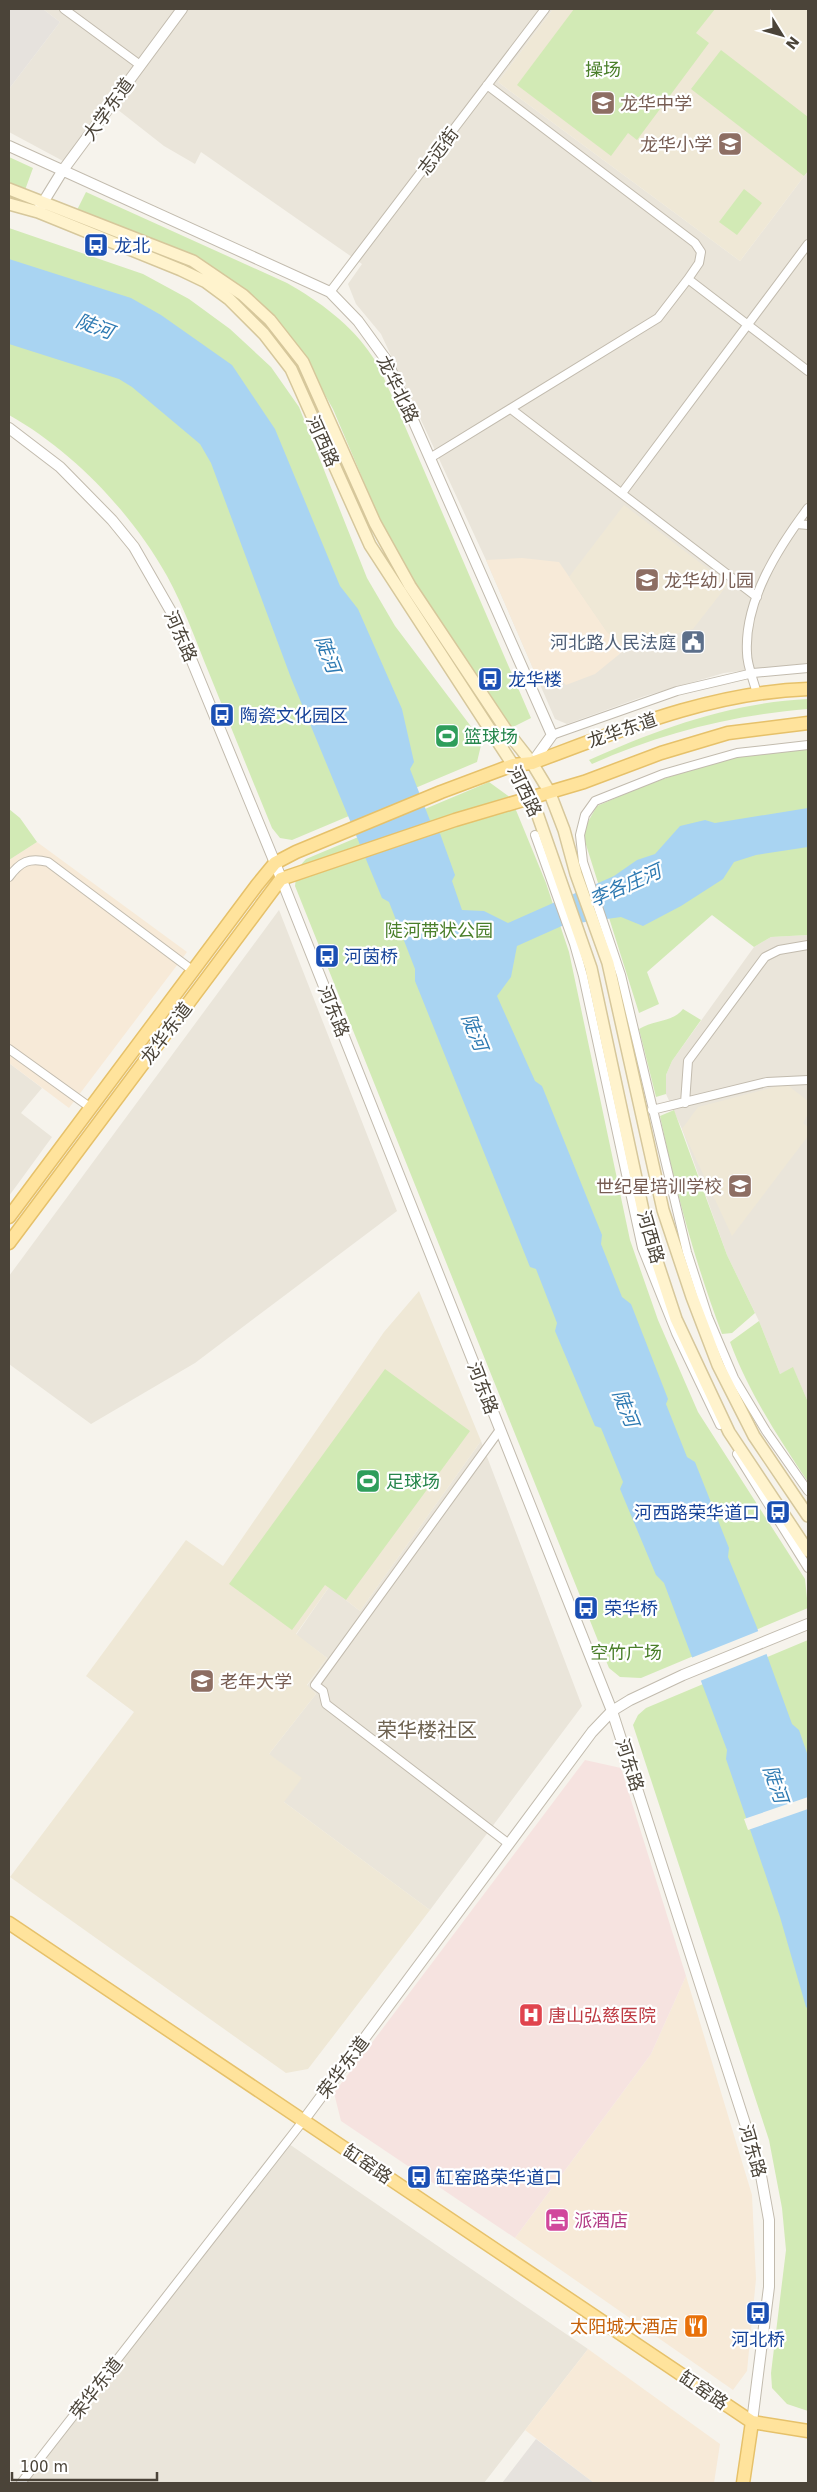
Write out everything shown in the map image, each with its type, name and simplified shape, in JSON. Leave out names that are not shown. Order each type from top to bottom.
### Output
[{"type":"main road","name":"河西路","points":[[9,189],[40,206],[206,282],[229,300],[264,334],[291,369],[370,544],[513,765],[537,813],[578,942],[591,968],[648,1234],[676,1319],[729,1432],[808,1551]]},
{"type":"main road","name":"河西路","points":[[9,204],[40,206],[193,261],[225,282],[270,320],[303,362],[375,523],[410,586],[506,730],[532,762],[549,791],[564,830],[576,874],[603,933],[663,1210],[692,1297],[718,1365],[754,1436],[808,1516]]},
{"type":"main road","name":"龙华东道","points":[[9,1217],[192,970],[275,863],[341,833],[441,792],[513,765],[532,762],[655,718],[757,694],[808,689]]},
{"type":"main road","name":"龙华东道","points":[[9,1243],[281,879],[455,820],[584,782],[661,753],[728,733],[808,722]]},
{"type":"main road","name":"缸窑路","points":[[9,1923],[752,2422]]},
{"type":"main road","points":[[743,2483],[752,2422],[808,2430]]},
{"type":"street","points":[[64,9],[140,65]]},
{"type":"street","name":"大学东道","points":[[40,206],[63,170],[182,9]]},
{"type":"street","name":"志远街","points":[[330,292],[545,9]]},
{"type":"street","points":[[430,458],[658,318],[700,263],[701,252],[695,243],[487,85]]},
{"type":"street","name":"龙华北路","points":[[9,146],[330,292],[358,321],[387,361],[552,735]]},
{"type":"street","points":[[622,493],[808,244]]},
{"type":"street","points":[[688,279],[808,371]]},
{"type":"street","points":[[511,409],[757,596]]},
{"type":"street","name":"河东路","points":[[9,428],[60,467],[112,520],[134,547],[173,615],[275,863],[499,1431],[612,1711],[760,2170],[769,2220],[769,2287],[752,2422]]},
{"type":"street","points":[[757,694],[747,654],[749,621],[757,596],[808,508]]},
{"type":"street","points":[[797,524],[808,525]]},
{"type":"street","points":[[532,762],[552,735],[677,691],[753,673],[808,668]]},
{"type":"street","points":[[808,744],[737,753],[663,774],[595,801],[585,815],[580,834],[583,862],[603,933],[621,975],[687,1252],[708,1317],[734,1378],[766,1431],[808,1491]]},
{"type":"street","points":[[535,835],[558,883]]},
{"type":"street","points":[[9,877],[18,865],[27,860],[38,859],[48,862],[192,970]]},
{"type":"street","points":[[578,942],[642,1248],[698,1382],[725,1434],[808,1568]]},
{"type":"street","points":[[685,1103],[688,1061],[765,957],[779,950],[808,945]]},
{"type":"street","points":[[9,1049],[91,1108]]},
{"type":"street","points":[[652,1110],[767,1082],[808,1080]]},
{"type":"street","points":[[499,1431],[315,1685],[323,1691],[326,1704],[509,1844]]},
{"type":"street","name":"荣华东道","points":[[21,2483],[303,2121],[592,1732],[612,1711],[630,1700],[683,1675],[808,1624]]},
{"type":"shaded area","points":[[9,9],[43,9],[60,22],[9,89]]},
{"type":"shaded area","points":[[43,9],[553,9],[498,82],[740,261],[808,171],[808,663],[724,673],[645,696],[567,724],[555,719],[486,560],[381,334],[356,304],[348,284],[362,264],[201,152],[195,164],[164,146],[108,102],[63,161],[9,132],[9,89],[60,22]]},
{"type":"shaded area","points":[[553,9],[808,9],[808,171],[740,261],[498,82]]},
{"type":"shaded area","name":"龙华幼儿园","points":[[624,505],[728,584],[693,629],[627,648],[607,632],[569,577]]},
{"type":"shaded area","points":[[522,558],[559,562],[607,632],[627,648],[595,674],[566,685],[561,680],[539,682],[486,560]]},
{"type":"shaded area","points":[[37,842],[187,952],[69,1108],[9,1063],[9,860]]},
{"type":"shaded area","points":[[279,910],[397,1211],[195,1363],[91,1424],[9,1364],[9,1276]]},
{"type":"shaded area","points":[[808,935],[808,1402],[793,1368],[780,1374],[759,1321],[727,1255],[682,1129],[666,1094],[666,1075],[672,1061],[754,947],[771,937]]},
{"type":"shaded area","points":[[9,1063],[42,1088],[21,1113],[52,1137],[9,1196]]},
{"type":"shaded area","name":"世纪星培训学校","points":[[786,1084],[808,1101],[808,1114],[803,1123],[808,1127],[808,1136],[732,1236],[682,1129],[698,1107]]},
{"type":"shaded area","name":"老年大学","points":[[419,1291],[481,1441],[360,1611],[329,1587],[296,1634],[327,1658],[307,1685],[316,1694],[269,1754],[302,1778],[284,1802],[430,1910],[308,2069],[286,2073],[10,1877],[134,1712],[86,1676],[186,1540],[223,1566],[384,1332]]},
{"type":"shaded area","points":[[481,1441],[582,1706],[430,1910],[284,1802],[269,1754],[316,1694],[307,1686],[327,1658],[296,1635],[329,1587],[360,1611]]},
{"type":"shaded area","name":"唐山弘慈医院","points":[[585,1760],[621,1768],[686,1976],[651,2054],[515,2238],[341,2121],[334,2093]]},
{"type":"shaded area","points":[[686,1976],[752,2195],[756,2279],[747,2371],[733,2390],[515,2238],[651,2054]]},
{"type":"shaded area","points":[[289,2144],[588,2349],[484,2483],[22,2483]]},
{"type":"shaded area","points":[[588,2349],[720,2444],[714,2483],[594,2483],[525,2430]]},
{"type":"shaded area","points":[[536,2439],[594,2483],[502,2483]]},
{"type":"green space","name":"操场","points":[[574,9],[715,9],[696,33],[709,43],[637,140],[628,133],[611,156],[517,85]]},
{"type":"green space","points":[[721,50],[808,117],[808,171],[804,176],[691,89]]},
{"type":"green space","points":[[9,157],[33,168],[25,190],[9,190]]},
{"type":"green space","points":[[744,189],[762,203],[737,235],[719,222]]},
{"type":"green space","points":[[86,192],[287,283],[334,315],[355,334],[380,369],[531,718],[511,728],[418,593],[386,534],[333,409],[294,340],[246,292],[212,267],[174,248],[76,212]]},
{"type":"green space","points":[[9,228],[143,274],[189,299],[230,329],[271,367],[299,407],[367,578],[395,626],[482,741],[477,762],[292,840],[280,838],[272,828],[184,612],[167,576],[152,552],[118,506],[99,485],[56,446],[9,415]]},
{"type":"green space","points":[[808,699],[808,709],[752,716],[698,727],[644,743],[592,764],[589,760],[641,738],[724,711],[780,701]]},
{"type":"green space","points":[[808,749],[808,935],[771,937],[754,947],[712,915],[647,972],[659,1004],[639,1013],[582,832],[597,806],[646,785],[701,766],[747,755]]},
{"type":"green space","name":"陡河带状公园","points":[[489,782],[511,798],[546,883],[569,952],[630,1240],[658,1320],[698,1412],[805,1579],[808,1608],[641,1678],[620,1677],[609,1668],[295,886],[297,869],[306,859]]},
{"type":"green space","points":[[9,809],[20,818],[37,842],[9,860]]},
{"type":"green space","points":[[683,1009],[701,1020],[672,1061],[666,1075],[666,1094],[656,1097],[639,1029],[669,1019]]},
{"type":"green space","points":[[674,1110],[727,1255],[755,1313],[732,1333],[722,1334],[703,1280],[680,1199],[660,1116]]},
{"type":"green space","points":[[759,1321],[780,1374],[793,1367],[808,1402],[808,1482],[755,1397],[730,1342]]},
{"type":"green space","points":[[385,1369],[470,1431],[346,1600],[325,1585],[292,1630],[229,1584]]},
{"type":"green space","points":[[808,1640],[808,2411],[787,2404],[772,2388],[771,2373],[786,2250],[782,2208],[769,2140],[633,1725],[638,1715],[646,1708]]},
{"type":"water","points":[[9,259],[131,298],[161,315],[232,365],[275,429],[340,586],[358,609],[402,709],[414,762],[410,769],[431,823],[438,828],[455,875],[452,881],[462,910],[484,911],[508,923],[614,876],[637,860],[655,854],[680,826],[705,820],[715,823],[808,808],[808,847],[756,855],[734,862],[723,879],[681,906],[643,926],[621,917],[564,925],[517,946],[511,977],[497,996],[535,1081],[542,1086],[602,1235],[601,1244],[622,1297],[631,1304],[668,1399],[666,1404],[687,1457],[695,1462],[729,1548],[728,1557],[756,1625],[792,1724],[799,1730],[808,1756],[808,2009],[780,1917],[726,1759],[727,1750],[664,1583],[656,1575],[620,1489],[623,1482],[601,1428],[595,1426],[555,1331],[557,1323],[536,1269],[530,1267],[415,981],[415,969],[389,902],[382,898],[291,678],[211,463],[200,444],[132,387],[119,379],[9,344]]},
{"type":"pier","name":"荣华桥","points":[[761,1630],[769,1653],[700,1681],[691,1658]]},
{"type":"pier","points":[[808,1797],[808,1809],[748,1830],[744,1819]]},
{"type":"place","name":"龙华中学","points":[[603,103]]},
{"type":"place","name":"龙华小学","points":[[730,144]]},
{"type":"place","name":"龙北","points":[[96,245]]},
{"type":"place","name":"龙华幼儿园","points":[[647,580]]},
{"type":"place","name":"河北路人民法庭","points":[[693,642]]},
{"type":"place","name":"龙华楼","points":[[490,679]]},
{"type":"place","name":"陶瓷文化园区","points":[[222,715]]},
{"type":"place","name":"篮球场","points":[[447,736]]},
{"type":"place","name":"河茵桥","points":[[327,956]]},
{"type":"place","name":"世纪星培训学校","points":[[740,1186]]},
{"type":"place","name":"足球场","points":[[368,1481]]},
{"type":"place","name":"河西路荣华道口","points":[[778,1512]]},
{"type":"place","name":"荣华桥","points":[[586,1608]]},
{"type":"place","name":"老年大学","points":[[202,1681]]},
{"type":"place","name":"唐山弘慈医院","points":[[531,2015]]},
{"type":"place","name":"缸窑路荣华道口","points":[[419,2177]]},
{"type":"place","name":"派酒店","points":[[557,2220]]},
{"type":"place","name":"河北桥","points":[[758,2313]]},
{"type":"place","name":"太阳城大酒店","points":[[696,2326]]},
{"type":"district","name":"荣华楼社区","points":[[427,1730]]},
{"type":"water label","name":"陡河","points":[[95,326]]},
{"type":"water label","name":"陡河","points":[[328,654]]},
{"type":"water label","name":"李各庄河","points":[[625,885]]},
{"type":"water label","name":"陡河","points":[[475,1032]]},
{"type":"water label","name":"陡河","points":[[626,1408]]},
{"type":"water label","name":"陡河","points":[[776,1784]]},
{"type":"park label","name":"空竹广场","points":[[626,1652]]}]
